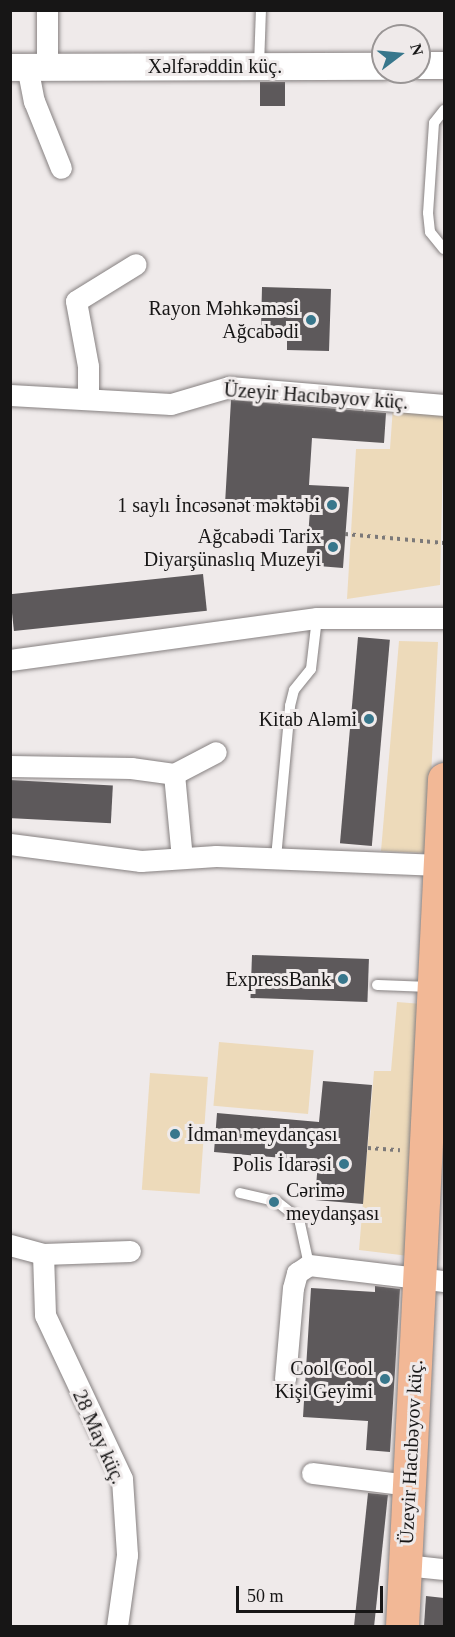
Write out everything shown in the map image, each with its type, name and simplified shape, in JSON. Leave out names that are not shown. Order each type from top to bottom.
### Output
[{"type":"main road","name":"Üzeyir Hacıbəyov küç.","points":[[402,1626],[409,1485],[432,1280],[434,987],[444,779]]},
{"type":"street","points":[[47,10],[28,66],[34,101],[61,168]]},
{"type":"street","name":"Xəlfərəddin küç.","points":[[28,66],[371,66]]},
{"type":"street","points":[[87,398],[88,366],[76,301],[136,264]]},
{"type":"street","name":"Üzeyir Hacıbəyov küç.","points":[[10,395],[171,404],[229,387],[444,405]]},
{"type":"street","points":[[10,660],[317,618],[444,618]]},
{"type":"street","points":[[10,766],[131,768],[174,774],[216,752]]},
{"type":"street","points":[[174,774],[182,858]]},
{"type":"street","points":[[10,844],[109,860],[276,858],[440,865]]},
{"type":"street","points":[[10,1245],[44,1254],[130,1251]]},
{"type":"street","name":"28 May küç.","points":[[44,1254],[45,1315],[122,1479],[127,1555],[117,1626]]},
{"type":"street","points":[[285,1379],[293,1288],[297,1273],[309,1265],[432,1280]]},
{"type":"street","points":[[312,1473],[409,1485]]},
{"type":"street","points":[[405,1565],[444,1569]]},
{"type":"lane","points":[[259,66],[261,10]]},
{"type":"lane","points":[[444,110],[434,123],[428,213],[430,232],[444,249]]},
{"type":"lane","points":[[276,858],[290,706],[294,690],[311,669],[317,618]]},
{"type":"lane","points":[[377,985],[434,987]]},
{"type":"lane","points":[[240,1192],[276,1201],[299,1219],[309,1265]]},
{"type":"path","points":[[345,534],[444,543]]},
{"type":"path","points":[[368,1148],[432,1173]]},
{"type":"shaded area","points":[[393,407],[444,411],[440,585],[347,599],[356,449],[390,449]]},
{"type":"shaded area","points":[[399,641],[438,642],[427,853],[381,851]]},
{"type":"shaded area","points":[[397,1002],[422,1004],[409,1256],[359,1250],[374,1071],[391,1071]]},
{"type":"shaded area","points":[[219,1042],[314,1050],[308,1114],[213,1106]]},
{"type":"shaded area","name":"İdman meydançası","points":[[150,1073],[208,1077],[200,1194],[142,1190]]},
{"type":"building","points":[[260,82],[285,82],[285,106],[260,106]]},
{"type":"building","points":[[262,287],[331,289],[329,351],[287,350],[287,330],[261,329]]},
{"type":"building","points":[[231,400],[386,413],[384,443],[312,438],[309,485],[349,487],[343,568],[306,565],[310,510],[225,504]]},
{"type":"building","points":[[203,574],[207,611],[14,631],[10,594]]},
{"type":"building","points":[[358,637],[390,640],[372,846],[340,843]]},
{"type":"building","points":[[10,780],[113,785],[111,823],[10,818]]},
{"type":"building","points":[[252,955],[369,959],[367,1002],[250,998]]},
{"type":"building","points":[[323,1081],[372,1085],[363,1204],[315,1200],[318,1161],[214,1152],[217,1113],[319,1122]]},
{"type":"building","points":[[375,1286],[400,1289],[390,1452],[366,1450],[368,1421],[303,1417],[311,1288],[375,1292]]},
{"type":"building","points":[[368,1493],[388,1495],[374,1626],[354,1625]]},
{"type":"building","points":[[426,1596],[444,1598],[444,1626],[424,1626]]},
{"type":"place","name":"Rayon Məhkəməsi Ağcabədi","points":[[311,320]]},
{"type":"place","name":"1 saylı İncəsənət məktəbi","points":[[332,505]]},
{"type":"place","name":"Ağcabədi Tarix Diyarşünaslıq Muzeyi","points":[[333,547]]},
{"type":"place","name":"Kitab Aləmi","points":[[369,719]]},
{"type":"place","name":"ExpressBank","points":[[343,979]]},
{"type":"place","name":"İdman meydançası","points":[[175,1134]]},
{"type":"place","name":"Polis İdarəsi","points":[[344,1164]]},
{"type":"place","name":"Cərimə meydanşası","points":[[274,1202]]},
{"type":"place","name":"Cool Cool Kişi Geyimi","points":[[385,1379]]}]
